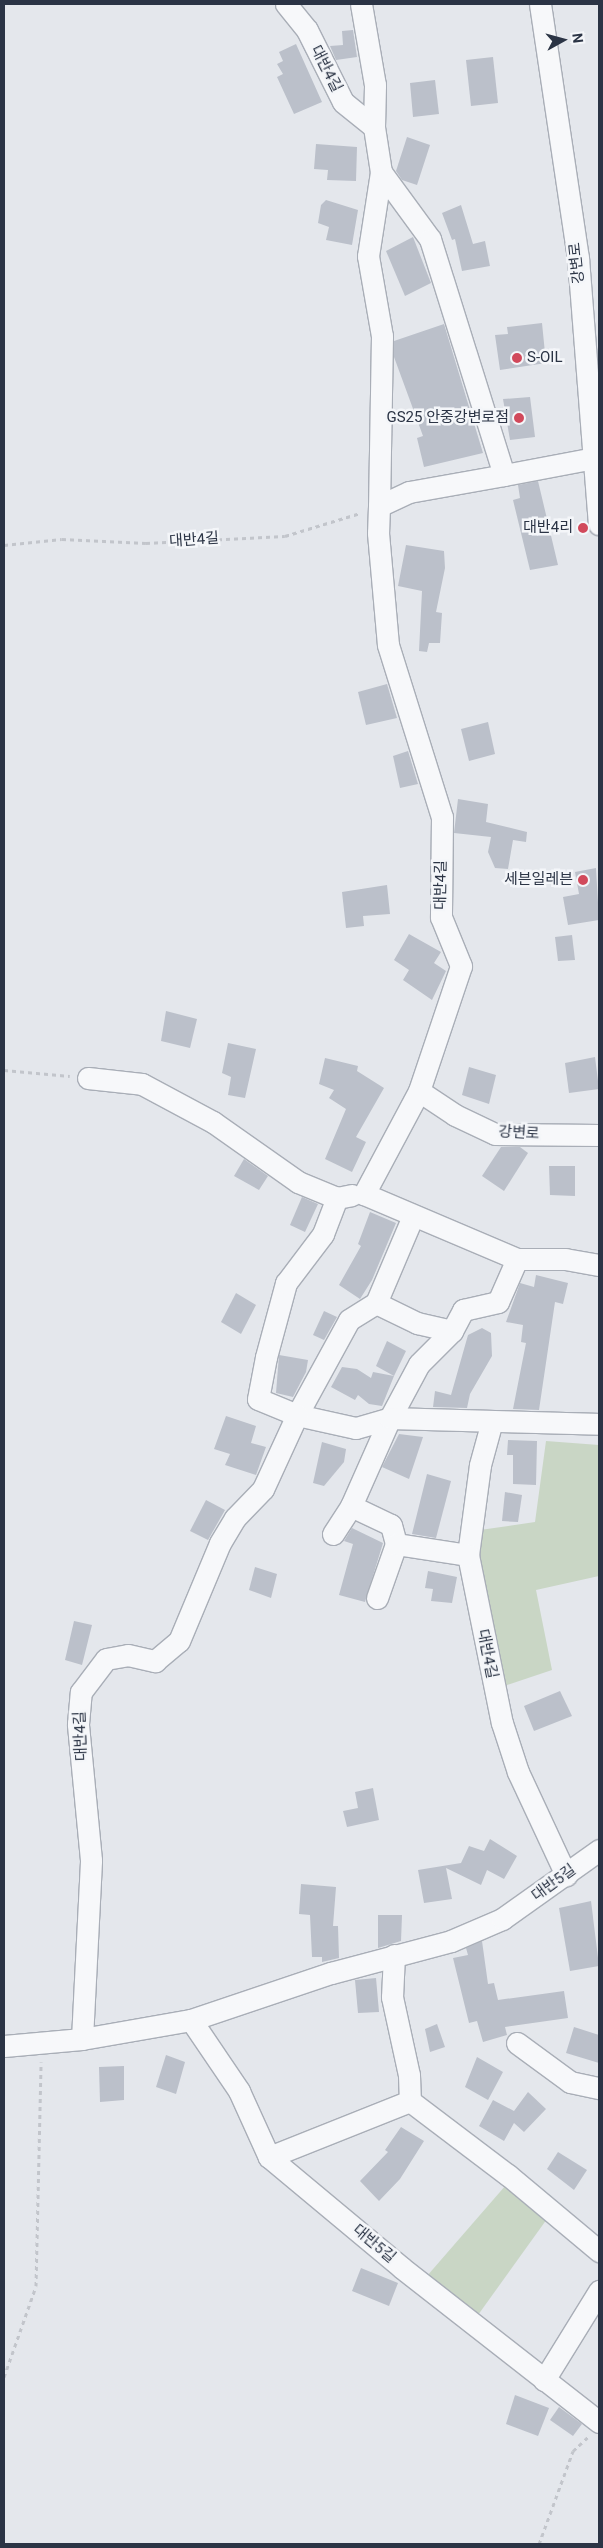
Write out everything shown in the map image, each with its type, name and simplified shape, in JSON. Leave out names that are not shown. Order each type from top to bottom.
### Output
[{"type":"street","name":"대반4길","points":[[286,4],[307,30],[343,102],[374,127]]},
{"type":"street","name":"대반4길","points":[[361,4],[375,85],[374,127],[381,172],[368,256],[382,336],[378,533],[388,645],[442,817],[441,917],[461,966],[419,1091],[364,1194]]},
{"type":"street","name":"강변로","points":[[540,4],[578,258],[584,333],[596,431],[594,458],[599,510]]},
{"type":"street","name":"대반4길","points":[[381,172],[430,239],[504,474]]},
{"type":"street","points":[[584,333],[599,358]]},
{"type":"street","points":[[379,506],[409,492],[594,458]]},
{"type":"street","points":[[88,1078],[142,1084],[213,1122],[298,1182],[337,1198],[364,1194],[517,1259],[565,1259],[599,1265]]},
{"type":"street","name":"강변로","points":[[419,1091],[455,1115],[495,1134],[599,1135]]},
{"type":"street","points":[[337,1198],[323,1234],[286,1283],[258,1399],[297,1414],[356,1428],[390,1418],[599,1424]]},
{"type":"street","points":[[413,1216],[400,1240],[376,1303],[417,1323],[452,1332]]},
{"type":"street","points":[[333,1534],[351,1506],[390,1418],[419,1364],[452,1332],[463,1310],[498,1302],[517,1259]]},
{"type":"street","name":"대반4길","points":[[82,2039],[91,1860],[78,1724],[81,1692],[106,1658],[128,1655],[155,1661],[179,1641],[220,1543],[235,1518],[263,1489],[297,1414],[349,1320],[376,1303]]},
{"type":"street","name":"대반4길","points":[[492,1421],[480,1465],[468,1555],[502,1724],[518,1772],[566,1876]]},
{"type":"street","points":[[351,1506],[391,1526],[396,1544],[377,1598]]},
{"type":"street","points":[[396,1544],[468,1555]]},
{"type":"street","name":"대반5길","points":[[4,2046],[82,2039],[191,2020],[394,1955],[451,1941],[502,1920],[566,1876],[599,1850]]},
{"type":"street","points":[[394,1955],[392,1997],[409,2075],[410,2101]]},
{"type":"street","points":[[191,2020],[238,2091],[269,2157],[410,2101]]},
{"type":"street","points":[[517,2043],[570,2082],[599,2088]]},
{"type":"street","points":[[410,2101],[508,2175],[599,2251]]},
{"type":"street","name":"대반5길","points":[[269,2157],[544,2380],[596,2427]]},
{"type":"street","points":[[544,2380],[599,2291]]},
{"type":"path","name":"대반4길","points":[[4,545],[62,539],[146,543],[284,536],[379,506]]},
{"type":"path","points":[[4,1070],[88,1078]]},
{"type":"path","points":[[4,2376],[36,2286],[40,2044]]},
{"type":"path","points":[[539,2544],[573,2451],[596,2427]]},
{"type":"green space","points":[[546,1441],[599,1445],[599,1576],[536,1590],[552,1670],[492,1690],[478,1607],[480,1530],[535,1522]]},
{"type":"green space","points":[[506,2185],[547,2219],[478,2315],[427,2276]]},
{"type":"building","points":[[353,30],[357,57],[336,60],[330,46],[343,45],[342,31]]},
{"type":"building","points":[[296,44],[322,102],[294,114],[277,77],[283,74],[277,64],[283,61],[279,52]]},
{"type":"building","points":[[493,57],[498,103],[471,106],[466,60]]},
{"type":"building","points":[[435,80],[439,114],[413,117],[410,83]]},
{"type":"building","points":[[407,137],[430,145],[417,185],[402,180],[396,171]]},
{"type":"building","points":[[316,144],[357,147],[356,181],[327,180],[328,170],[314,169]]},
{"type":"building","points":[[326,200],[358,210],[352,245],[326,240],[329,227],[318,223],[321,205]]},
{"type":"building","points":[[461,205],[473,244],[485,241],[490,266],[462,271],[455,239],[452,240],[442,213]]},
{"type":"building","points":[[413,237],[431,283],[405,296],[386,251]]},
{"type":"building","points":[[542,323],[546,363],[500,370],[495,335],[508,334],[507,327]]},
{"type":"building","points":[[444,324],[483,453],[424,467],[417,438],[423,436],[394,357],[394,341]]},
{"type":"building","name":"GS25 안중강변로점","points":[[530,397],[535,437],[510,440],[503,399]]},
{"type":"building","points":[[538,481],[558,565],[530,570],[513,500],[520,498],[518,485]]},
{"type":"building","points":[[406,545],[444,551],[445,568],[436,612],[442,613],[440,643],[429,643],[427,652],[419,651],[422,591],[398,586]]},
{"type":"building","points":[[387,684],[397,718],[366,725],[358,692]]},
{"type":"building","points":[[488,722],[495,754],[469,761],[461,729]]},
{"type":"building","points":[[408,751],[418,784],[400,788],[393,756]]},
{"type":"building","points":[[458,799],[488,804],[486,822],[527,832],[526,842],[513,840],[508,869],[495,868],[488,852],[491,837],[454,833]]},
{"type":"building","points":[[596,868],[599,920],[568,925],[563,897],[579,894],[575,872]]},
{"type":"building","points":[[387,885],[390,914],[363,916],[364,926],[346,928],[342,892]]},
{"type":"building","points":[[409,934],[441,952],[434,963],[446,971],[432,1000],[403,980],[409,970],[394,960]]},
{"type":"building","points":[[572,935],[575,960],[558,961],[555,937]]},
{"type":"building","points":[[166,1011],[197,1019],[190,1048],[161,1041]]},
{"type":"building","points":[[228,1043],[256,1049],[245,1098],[228,1095],[231,1077],[222,1073]]},
{"type":"building","points":[[595,1057],[599,1089],[569,1093],[565,1063]]},
{"type":"building","points":[[325,1058],[358,1066],[357,1071],[384,1088],[356,1137],[366,1142],[352,1172],[325,1159],[346,1109],[329,1098],[334,1090],[319,1084]]},
{"type":"building","points":[[469,1067],[496,1075],[489,1104],[462,1095]]},
{"type":"building","points":[[501,1147],[520,1147],[528,1153],[504,1191],[482,1176]]},
{"type":"building","points":[[244,1159],[268,1176],[259,1190],[234,1176]]},
{"type":"building","points":[[549,1166],[575,1166],[575,1196],[550,1195]]},
{"type":"building","points":[[302,1197],[318,1204],[305,1232],[290,1225]]},
{"type":"building","points":[[370,1212],[396,1223],[372,1280],[360,1299],[339,1285],[361,1246],[358,1244]]},
{"type":"building","points":[[536,1275],[568,1283],[563,1304],[555,1302],[539,1410],[513,1409],[526,1343],[521,1342],[523,1325],[506,1322],[520,1283],[534,1287]]},
{"type":"building","points":[[236,1293],[256,1305],[241,1334],[221,1322]]},
{"type":"building","points":[[324,1311],[337,1317],[324,1340],[313,1335]]},
{"type":"building","points":[[482,1328],[491,1333],[492,1356],[470,1394],[467,1408],[433,1407],[435,1391],[451,1395],[468,1335]]},
{"type":"building","points":[[387,1341],[406,1351],[394,1376],[376,1366]]},
{"type":"building","points":[[279,1355],[308,1360],[306,1372],[293,1397],[276,1393]]},
{"type":"building","points":[[342,1367],[357,1369],[371,1378],[373,1372],[394,1376],[382,1406],[369,1404],[358,1395],[355,1400],[331,1387]]},
{"type":"building","points":[[226,1416],[256,1426],[251,1443],[266,1447],[256,1475],[225,1465],[230,1454],[214,1449]]},
{"type":"building","points":[[399,1434],[423,1437],[409,1479],[382,1467]]},
{"type":"building","points":[[508,1440],[537,1441],[536,1485],[513,1484],[513,1455],[507,1455]]},
{"type":"building","points":[[322,1442],[346,1449],[344,1462],[324,1486],[313,1483]]},
{"type":"building","points":[[427,1474],[451,1481],[436,1538],[412,1534]]},
{"type":"building","points":[[505,1492],[522,1495],[518,1522],[502,1521]]},
{"type":"building","points":[[206,1500],[225,1510],[208,1540],[190,1531]]},
{"type":"building","points":[[352,1528],[383,1543],[365,1602],[339,1595],[353,1544],[344,1541]]},
{"type":"building","points":[[255,1567],[277,1574],[271,1598],[249,1590]]},
{"type":"building","points":[[428,1571],[457,1577],[452,1603],[431,1601],[433,1589],[425,1588]]},
{"type":"building","points":[[74,1621],[92,1625],[82,1665],[65,1660]]},
{"type":"building","points":[[560,1691],[572,1716],[534,1731],[524,1706]]},
{"type":"building","points":[[373,1788],[379,1820],[347,1827],[343,1811],[358,1808],[355,1792]]},
{"type":"building","points":[[490,1839],[517,1856],[504,1879],[487,1870],[481,1885],[446,1868],[452,1899],[424,1903],[418,1870],[461,1863],[469,1846],[484,1851]]},
{"type":"building","points":[[301,1884],[336,1887],[333,1926],[338,1926],[339,1958],[322,1962],[322,1957],[312,1957],[310,1915],[299,1914]]},
{"type":"building","points":[[591,1901],[599,1966],[570,1971],[559,1908]]},
{"type":"building","points":[[378,1915],[402,1915],[401,1941],[378,1948]]},
{"type":"building","points":[[482,1941],[488,1984],[494,1983],[498,2000],[564,1991],[568,2018],[505,2027],[507,2035],[483,2042],[477,2021],[469,2023],[453,1958],[468,1955],[466,1948]]},
{"type":"building","points":[[376,1978],[379,2012],[358,2013],[355,1980]]},
{"type":"building","points":[[437,2024],[445,2047],[430,2052],[425,2029]]},
{"type":"building","points":[[574,2027],[599,2035],[599,2063],[566,2053]]},
{"type":"building","points":[[166,2055],[185,2062],[176,2094],[156,2087]]},
{"type":"building","points":[[477,2057],[503,2072],[488,2100],[465,2087]]},
{"type":"building","points":[[124,2066],[124,2100],[100,2102],[99,2067]]},
{"type":"building","points":[[528,2092],[546,2109],[524,2132],[514,2123],[504,2141],[479,2126],[493,2100],[514,2111]]},
{"type":"building","points":[[401,2127],[424,2141],[400,2179],[379,2201],[360,2181],[388,2152],[385,2150]]},
{"type":"building","points":[[558,2152],[587,2170],[574,2190],[547,2169]]},
{"type":"building","points":[[361,2268],[398,2283],[389,2306],[352,2291]]},
{"type":"building","points":[[515,2395],[549,2408],[538,2436],[506,2424]]},
{"type":"building","points":[[559,2407],[582,2424],[573,2436],[550,2420]]},
{"type":"place","name":"S-OIL","points":[[517,358]]},
{"type":"place","name":"GS25 안중강변로점","points":[[519,418]]},
{"type":"place","name":"대반4리","points":[[583,528]]},
{"type":"place","name":"세븐일레븐","points":[[583,880]]}]
